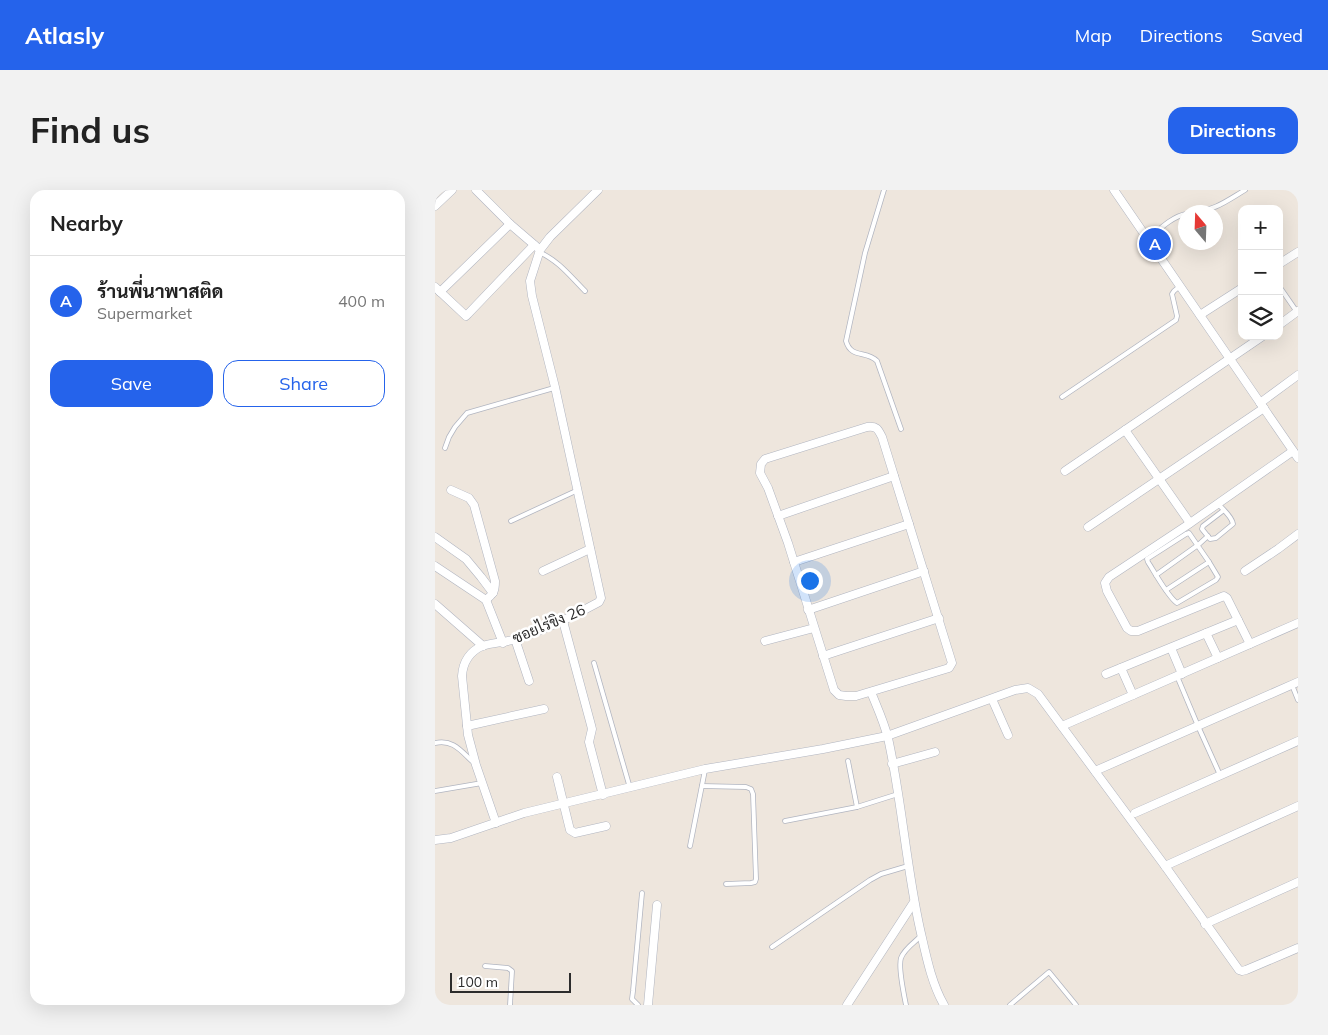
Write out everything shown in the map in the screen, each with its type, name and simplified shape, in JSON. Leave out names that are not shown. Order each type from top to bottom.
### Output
[{"type":"street","points":[[435,206],[451,190]]},
{"type":"street","points":[[475,190],[538,249],[466,316],[438,290],[510,224]]},
{"type":"street","name":"ซอยไร่ขิง 26","points":[[483,646],[503,643],[563,621],[599,602],[601,598],[530,281],[538,249],[598,190]]},
{"type":"street","points":[[1114,190],[1296,455],[1221,507],[1190,523],[1109,576],[1105,583],[1107,591],[1127,628],[1131,631],[1138,630],[1223,596],[1227,598],[1250,644]]},
{"type":"street","points":[[1283,261],[1298,252]]},
{"type":"street","points":[[1200,315],[1238,291]]},
{"type":"street","points":[[1283,322],[1297,312]]},
{"type":"street","points":[[1065,470],[1257,340]]},
{"type":"street","points":[[1088,527],[1160,479],[1262,406],[1298,375]]},
{"type":"street","points":[[873,427],[878,429],[939,618],[952,662],[949,668],[856,696],[839,695],[834,690],[778,516],[760,473],[761,464],[765,459],[867,428],[873,427]]},
{"type":"street","points":[[1125,430],[1190,523]]},
{"type":"street","points":[[778,516],[894,476]]},
{"type":"street","points":[[451,490],[469,498],[474,505],[494,574],[495,588],[486,600]]},
{"type":"street","points":[[794,562],[909,524]]},
{"type":"street","points":[[1245,571],[1278,550],[1298,534]]},
{"type":"street","points":[[435,537],[465,559],[493,593]]},
{"type":"street","points":[[543,571],[589,549]]},
{"type":"street","points":[[435,566],[486,600],[503,643]]},
{"type":"street","points":[[808,610],[924,571]]},
{"type":"street","points":[[435,604],[483,646],[465,660],[462,676],[468,735],[496,822]]},
{"type":"street","points":[[823,656],[939,618]]},
{"type":"street","points":[[1106,674],[1238,620]]},
{"type":"street","points":[[563,621],[592,729],[589,742],[603,794]]},
{"type":"street","points":[[1062,726],[1298,623]]},
{"type":"street","points":[[765,641],[814,628]]},
{"type":"street","points":[[1206,633],[1218,658]]},
{"type":"street","points":[[515,639],[529,681]]},
{"type":"street","points":[[1171,648],[1179,675]]},
{"type":"street","points":[[1121,668],[1133,695]]},
{"type":"street","points":[[1095,771],[1295,684]]},
{"type":"street","points":[[435,840],[451,838],[524,813],[705,769],[887,736],[1015,690],[1028,688],[1038,694],[1062,726],[1239,970],[1246,970],[1298,948]]},
{"type":"street","points":[[871,692],[887,736],[921,935],[931,976],[944,1005]]},
{"type":"street","points":[[992,699],[1008,735]]},
{"type":"street","points":[[467,726],[544,709]]},
{"type":"street","points":[[1135,813],[1298,741]]},
{"type":"street","points":[[892,764],[935,752]]},
{"type":"street","points":[[557,777],[570,830],[575,833],[606,826]]},
{"type":"street","points":[[1165,866],[1298,806]]},
{"type":"street","points":[[1205,924],[1298,882]]},
{"type":"street","points":[[847,1005],[914,902]]},
{"type":"street","points":[[648,1005],[657,905]]},
{"type":"lane","points":[[884,190],[865,253],[846,341],[848,348],[852,351],[873,357],[877,361],[901,429]]},
{"type":"lane","points":[[1221,205],[1245,190]]},
{"type":"lane","points":[[1148,239],[1178,216]]},
{"type":"lane","points":[[538,249],[559,264],[585,291]]},
{"type":"lane","points":[[1062,397],[1176,320],[1173,294],[1180,286]]},
{"type":"lane","points":[[1283,292],[1297,312]]},
{"type":"lane","points":[[445,448],[455,427],[467,413],[555,387]]},
{"type":"lane","points":[[511,522],[578,490]]},
{"type":"lane","points":[[1221,507],[1233,524],[1215,538],[1210,539],[1203,531],[1203,526],[1221,507]]},
{"type":"lane","points":[[1189,533],[1209,562],[1217,574],[1216,580],[1177,603],[1156,575],[1147,559],[1189,533]]},
{"type":"lane","points":[[1156,575],[1198,546],[1207,536]]},
{"type":"lane","points":[[1167,590],[1209,562]]},
{"type":"lane","points":[[595,663],[630,788]]},
{"type":"lane","points":[[1179,675],[1198,726],[1220,775]]},
{"type":"lane","points":[[1295,684],[1298,700]]},
{"type":"lane","points":[[435,743],[447,742],[455,745],[477,765]]},
{"type":"lane","points":[[848,761],[857,807]]},
{"type":"lane","points":[[690,846],[705,769]]},
{"type":"lane","points":[[435,791],[482,782]]},
{"type":"lane","points":[[702,786],[746,787],[751,789],[753,794],[756,879],[755,882],[751,883],[726,884]]},
{"type":"lane","points":[[785,821],[857,807],[898,794]]},
{"type":"lane","points":[[772,947],[870,880],[881,874],[908,866]]},
{"type":"lane","points":[[638,1005],[632,999],[642,893]]},
{"type":"lane","points":[[906,1005],[899,964],[905,951],[921,935]]},
{"type":"lane","points":[[485,966],[509,968],[512,971],[510,1005]]},
{"type":"lane","points":[[1010,1005],[1049,972],[1076,1005]]},
{"type":"place","name":"ร้านพี่นาพาสติด","points":[[1155,244]]}]
